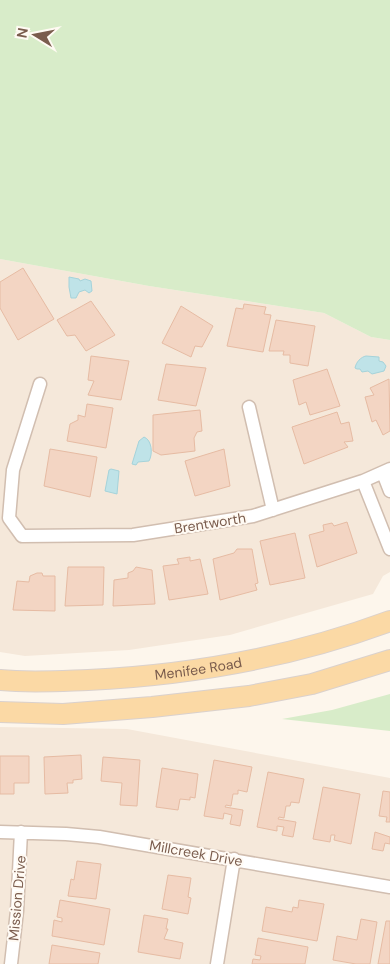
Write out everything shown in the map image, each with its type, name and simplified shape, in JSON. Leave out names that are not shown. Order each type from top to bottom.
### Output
[{"type":"main road","name":"Menifee Road","points":[[0,680],[55,681],[134,677],[228,666],[294,652],[390,621]]},
{"type":"main road","points":[[0,712],[72,713],[152,707],[249,696],[312,684],[390,660]]},
{"type":"street","name":"Brentworth","points":[[40,384],[13,470],[9,518],[22,536],[133,534],[253,516],[363,481],[386,471]]},
{"type":"street","points":[[249,408],[273,510]]},
{"type":"street","points":[[386,471],[390,492]]},
{"type":"street","points":[[363,481],[390,549]]},
{"type":"street","name":"Millcreek Drive","points":[[0,832],[99,837],[390,887]]},
{"type":"street","name":"Mission Drive","points":[[10,964],[18,911],[21,832]]},
{"type":"street","points":[[216,964],[234,859]]},
{"type":"shaded area","points":[[0,259],[149,286],[324,313],[371,337],[390,340],[390,572],[383,576],[373,594],[230,635],[129,650],[25,656],[0,652]]},
{"type":"shaded area","points":[[0,727],[127,729],[390,778],[390,964],[0,964]]},
{"type":"green space","points":[[0,0],[390,0],[390,340],[371,337],[324,313],[149,286],[0,259]]},
{"type":"green space","points":[[390,694],[390,731],[282,719],[332,710]]},
{"type":"water","points":[[69,277],[79,279],[80,281],[85,279],[91,281],[92,291],[89,293],[85,290],[79,292],[76,298],[71,298]]},
{"type":"water","points":[[366,356],[379,357],[379,361],[383,362],[386,366],[384,371],[372,374],[355,368],[359,360]]},
{"type":"water","points":[[144,437],[149,441],[151,448],[149,461],[138,462],[136,465],[132,464],[139,441]]},
{"type":"water","points":[[109,470],[119,471],[117,494],[105,491]]},
{"type":"building","points":[[23,268],[54,319],[18,340],[0,308],[0,282]]},
{"type":"building","points":[[91,301],[115,335],[86,351],[75,335],[67,336],[57,320]]},
{"type":"building","points":[[244,304],[266,307],[264,314],[271,315],[263,352],[227,346],[236,308],[243,309]]},
{"type":"building","points":[[181,306],[213,326],[202,347],[195,346],[191,357],[162,343]]},
{"type":"building","points":[[276,320],[315,326],[308,366],[290,363],[290,355],[283,355],[284,351],[269,351]]},
{"type":"building","points":[[91,356],[129,361],[121,400],[88,395],[94,381],[88,380]]},
{"type":"building","points":[[166,364],[206,368],[196,406],[158,400]]},
{"type":"building","points":[[327,369],[340,406],[310,415],[306,402],[299,405],[293,380]]},
{"type":"building","points":[[389,379],[390,431],[383,435],[376,420],[372,422],[365,397],[374,395],[370,388]]},
{"type":"building","points":[[87,404],[113,408],[106,448],[67,441],[70,424],[78,420],[78,415],[85,417]]},
{"type":"building","points":[[200,410],[202,431],[197,432],[194,438],[195,451],[161,455],[153,451],[153,415]]},
{"type":"building","points":[[337,412],[341,424],[349,422],[353,441],[344,442],[348,447],[304,464],[292,427]]},
{"type":"building","points":[[50,449],[97,457],[90,497],[44,486]]},
{"type":"building","points":[[224,449],[230,486],[195,496],[185,461]]},
{"type":"building","points":[[347,522],[357,553],[317,567],[309,535],[324,531],[323,525],[332,523],[334,526]]},
{"type":"building","points":[[295,533],[305,578],[270,585],[260,541]]},
{"type":"building","points":[[237,549],[252,549],[258,583],[255,584],[257,590],[220,600],[213,559],[234,553]]},
{"type":"building","points":[[190,557],[190,561],[200,559],[208,594],[169,600],[163,566],[179,564],[177,559]]},
{"type":"building","points":[[68,567],[104,567],[103,605],[65,606]]},
{"type":"building","points":[[136,567],[152,570],[155,604],[113,606],[114,580],[128,578],[128,573]]},
{"type":"building","points":[[42,573],[43,576],[55,576],[55,611],[13,610],[17,581],[29,582],[30,576]]},
{"type":"building","points":[[81,755],[82,779],[73,780],[73,783],[67,783],[68,793],[45,794],[44,757]]},
{"type":"building","points":[[0,756],[29,756],[29,783],[14,783],[14,794],[0,794]]},
{"type":"building","points":[[103,757],[140,760],[137,806],[120,805],[122,783],[101,781]]},
{"type":"building","points":[[214,760],[252,767],[247,792],[238,790],[238,794],[233,794],[231,806],[226,805],[225,807],[243,810],[240,826],[230,824],[232,815],[224,813],[223,819],[204,816]]},
{"type":"building","points":[[162,768],[198,774],[195,798],[190,797],[190,800],[180,799],[178,810],[156,807]]},
{"type":"building","points":[[268,772],[304,779],[299,803],[291,802],[290,806],[286,806],[284,818],[279,817],[278,819],[296,822],[293,837],[282,835],[284,827],[277,826],[277,831],[257,827]]},
{"type":"building","points":[[323,787],[360,794],[351,844],[334,840],[335,835],[331,835],[330,842],[313,839]]},
{"type":"building","points":[[383,791],[390,792],[390,822],[386,822],[387,817],[379,816]]},
{"type":"building","points":[[375,832],[390,837],[390,844],[385,843],[383,851],[372,849]]},
{"type":"building","points":[[77,861],[101,864],[96,899],[68,896],[71,879],[74,880]]},
{"type":"building","points":[[168,875],[191,878],[188,897],[191,898],[188,914],[162,909]]},
{"type":"building","points":[[60,900],[110,909],[104,945],[52,936],[54,920],[62,922],[62,918],[57,917]]},
{"type":"building","points":[[299,900],[324,904],[317,941],[262,931],[266,907],[292,912],[293,907],[298,908]]},
{"type":"building","points":[[144,915],[168,919],[166,929],[168,929],[164,939],[183,943],[180,959],[138,952]]},
{"type":"building","points":[[361,919],[377,922],[370,964],[356,964],[333,960],[337,936],[357,940]]},
{"type":"building","points":[[386,921],[390,921],[390,964],[378,964]]},
{"type":"building","points":[[258,938],[308,947],[305,964],[252,964],[253,959],[260,960],[261,956],[255,955]]},
{"type":"building","points":[[52,945],[100,953],[98,964],[49,964]]}]
